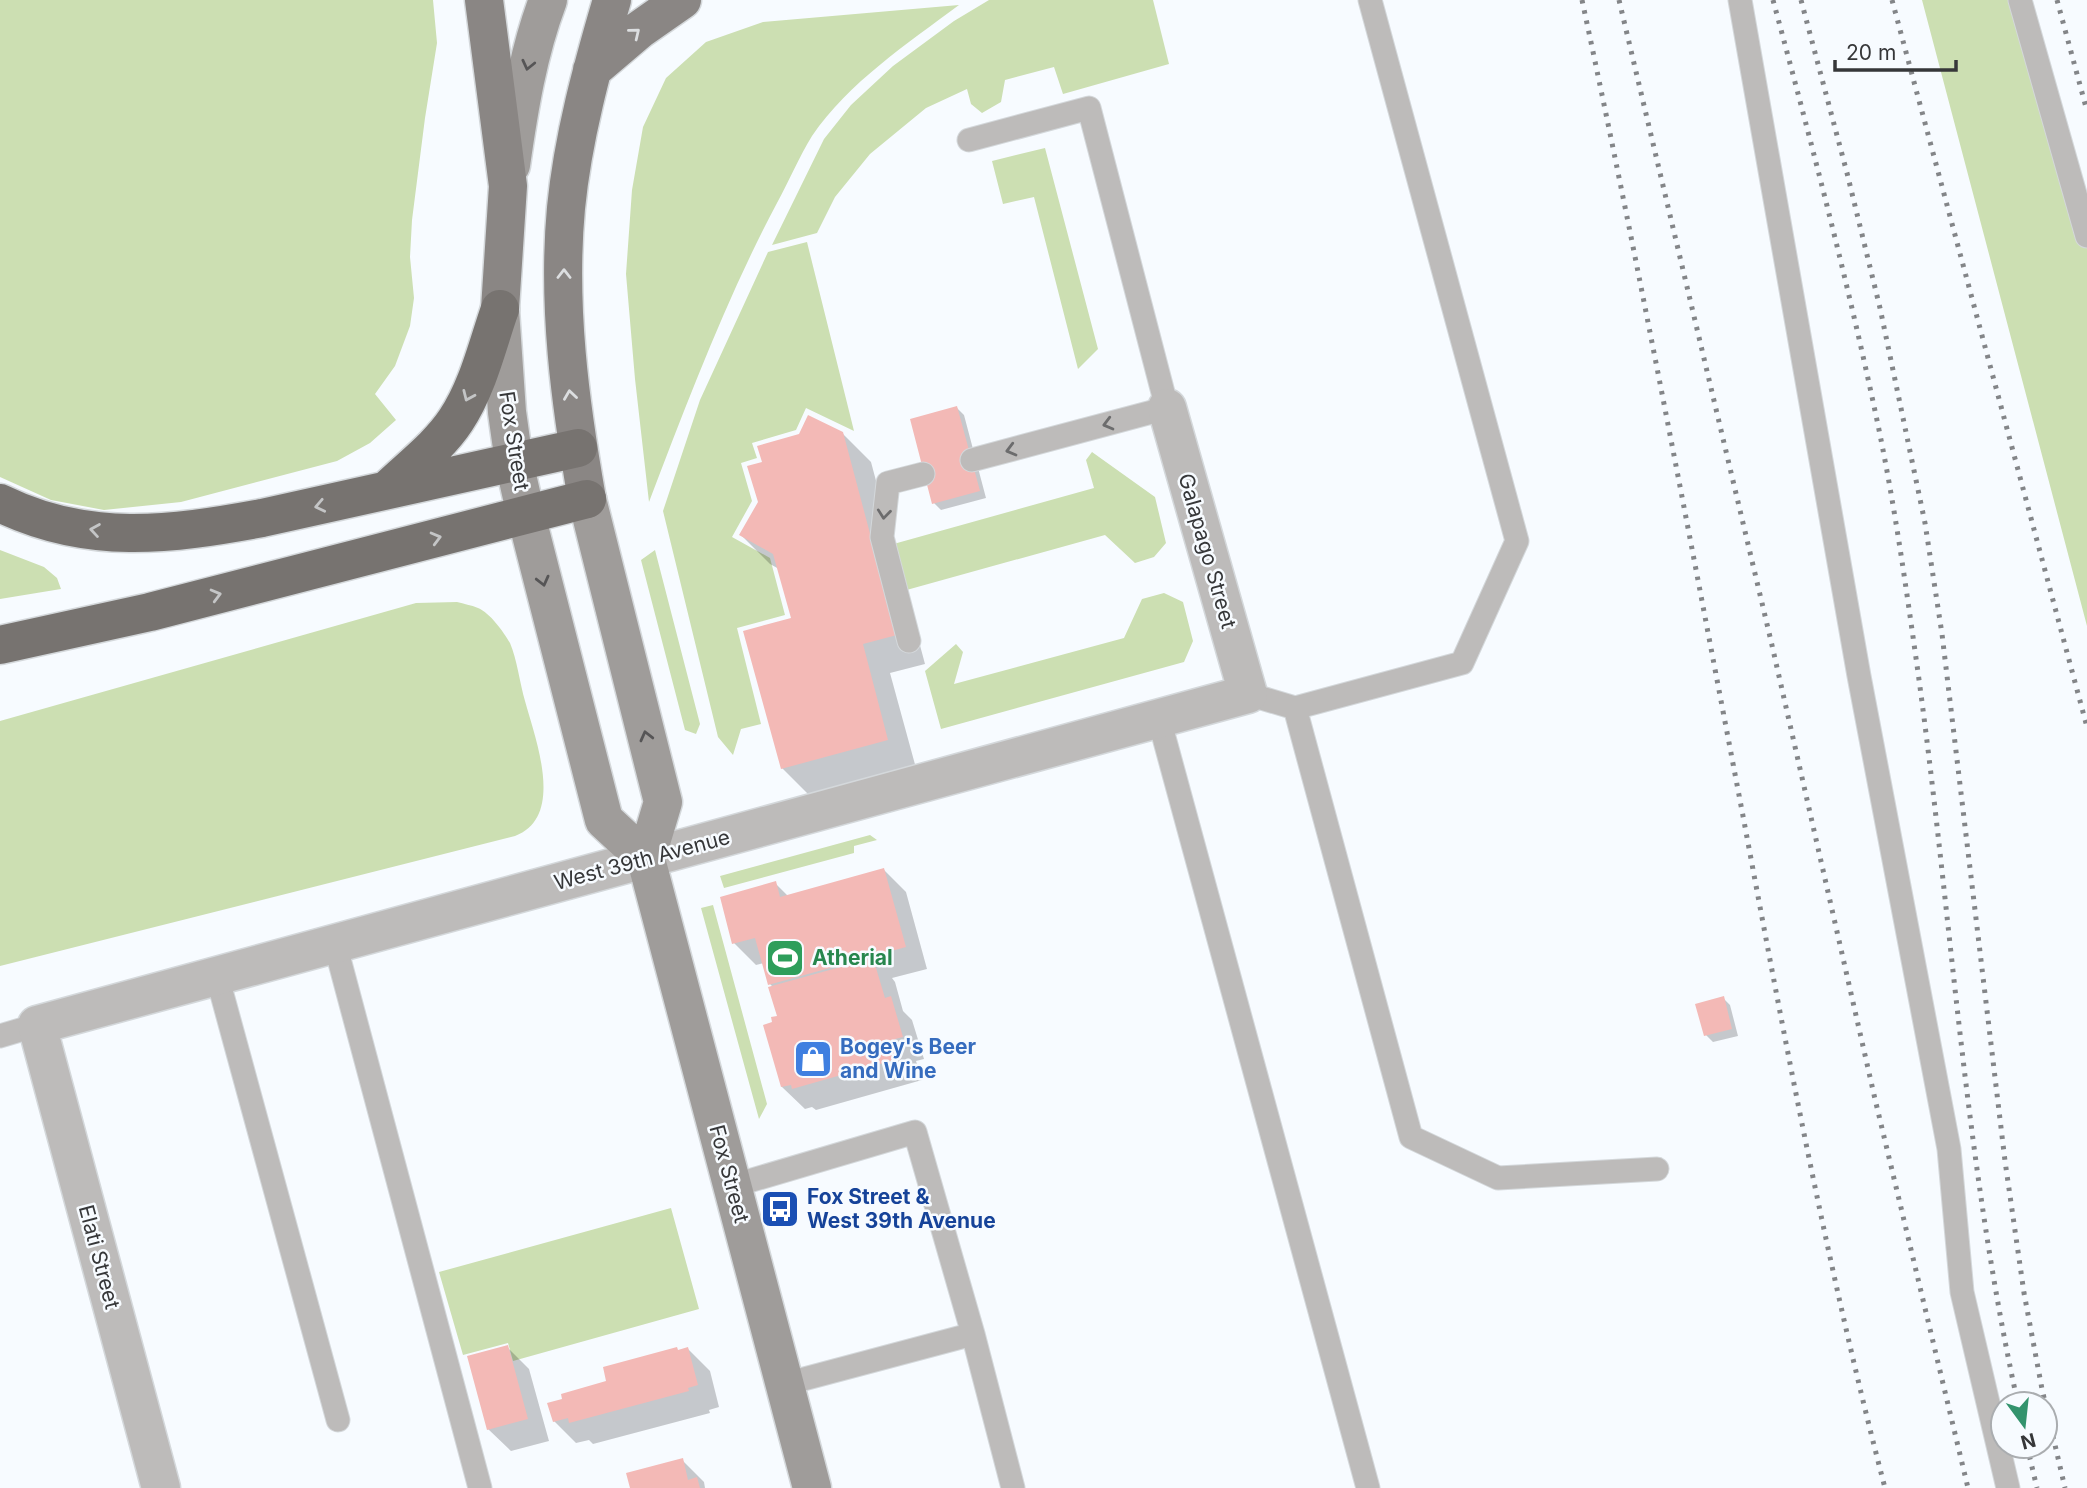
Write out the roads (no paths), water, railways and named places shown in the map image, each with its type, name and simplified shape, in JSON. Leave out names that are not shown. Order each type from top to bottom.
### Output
[{"type":"highway","points":[[386,490],[443,436],[455,421],[469,397],[500,309]]},
{"type":"highway","points":[[0,503],[61,525],[108,533],[157,534],[212,528],[262,518],[578,448]]},
{"type":"highway","points":[[0,645],[149,612],[587,499]]},
{"type":"highway","points":[[0,632],[149,612]]},
{"type":"main road","points":[[484,0],[508,186]]},
{"type":"main road","points":[[587,499],[569,388],[564,274],[566,209],[575,145],[612,0]]},
{"type":"main road","points":[[592,70],[639,30],[682,0]]},
{"type":"main road","name":"Fox Street","points":[[500,309],[508,186]]},
{"type":"street","name":"Fox Street","points":[[508,186],[520,101],[533,46],[548,0]]},
{"type":"street","name":"Fox Street","points":[[500,309],[507,412],[514,462],[604,820],[646,859],[812,1488]]},
{"type":"street","name":"Galapago Street","points":[[1167,408],[1248,694]]},
{"type":"street","points":[[587,499],[663,802],[646,859]]},
{"type":"street","name":"West 39th Avenue","points":[[37,1025],[1248,694]]},
{"type":"street","name":"Elati Street","points":[[37,1025],[161,1488]]},
{"type":"lane","points":[[1248,694],[1295,708],[1462,663],[1517,541],[1370,0]]},
{"type":"lane","points":[[1740,0],[1858,676],[1949,1149],[1962,1292],[2008,1488]]},
{"type":"lane","points":[[2021,0],[2087,236]]},
{"type":"lane","points":[[969,140],[1089,107],[1167,408],[972,460]]},
{"type":"lane","points":[[909,641],[882,537],[888,483],[923,474]]},
{"type":"lane","points":[[1295,708],[1411,1137],[1498,1178],[1657,1169]]},
{"type":"lane","points":[[1159,719],[1368,1488]]},
{"type":"lane","points":[[335,944],[480,1488]]},
{"type":"lane","points":[[218,976],[338,1420]]},
{"type":"lane","points":[[0,1036],[37,1025]]},
{"type":"lane","points":[[732,1186],[915,1132],[973,1334],[1013,1488]]},
{"type":"lane","points":[[785,1384],[973,1334]]},
{"type":"railway","points":[[1582,0],[1665,408],[1808,1153],[1844,1321],[1885,1488]]},
{"type":"railway","points":[[1619,0],[1968,1488]]},
{"type":"railway","points":[[1773,0],[1842,265],[1889,483],[1928,751],[1971,1126],[1984,1219],[2015,1390]]},
{"type":"railway","points":[[1801,0],[1880,308],[1925,523],[1942,634],[2005,1161],[2024,1293],[2042,1389],[2065,1488]]},
{"type":"railway","points":[[1892,0],[2087,727]]},
{"type":"railway","points":[[2057,0],[2087,111]]},
{"type":"railway","points":[[2030,1460],[2037,1488]]},
{"type":"place","name":"Atherial","points":[[785,958]]},
{"type":"place","name":"Bogey's Beer and Wine","points":[[813,1059]]},
{"type":"place","name":"Fox Street & West 39th Avenue","points":[[780,1209]]}]
